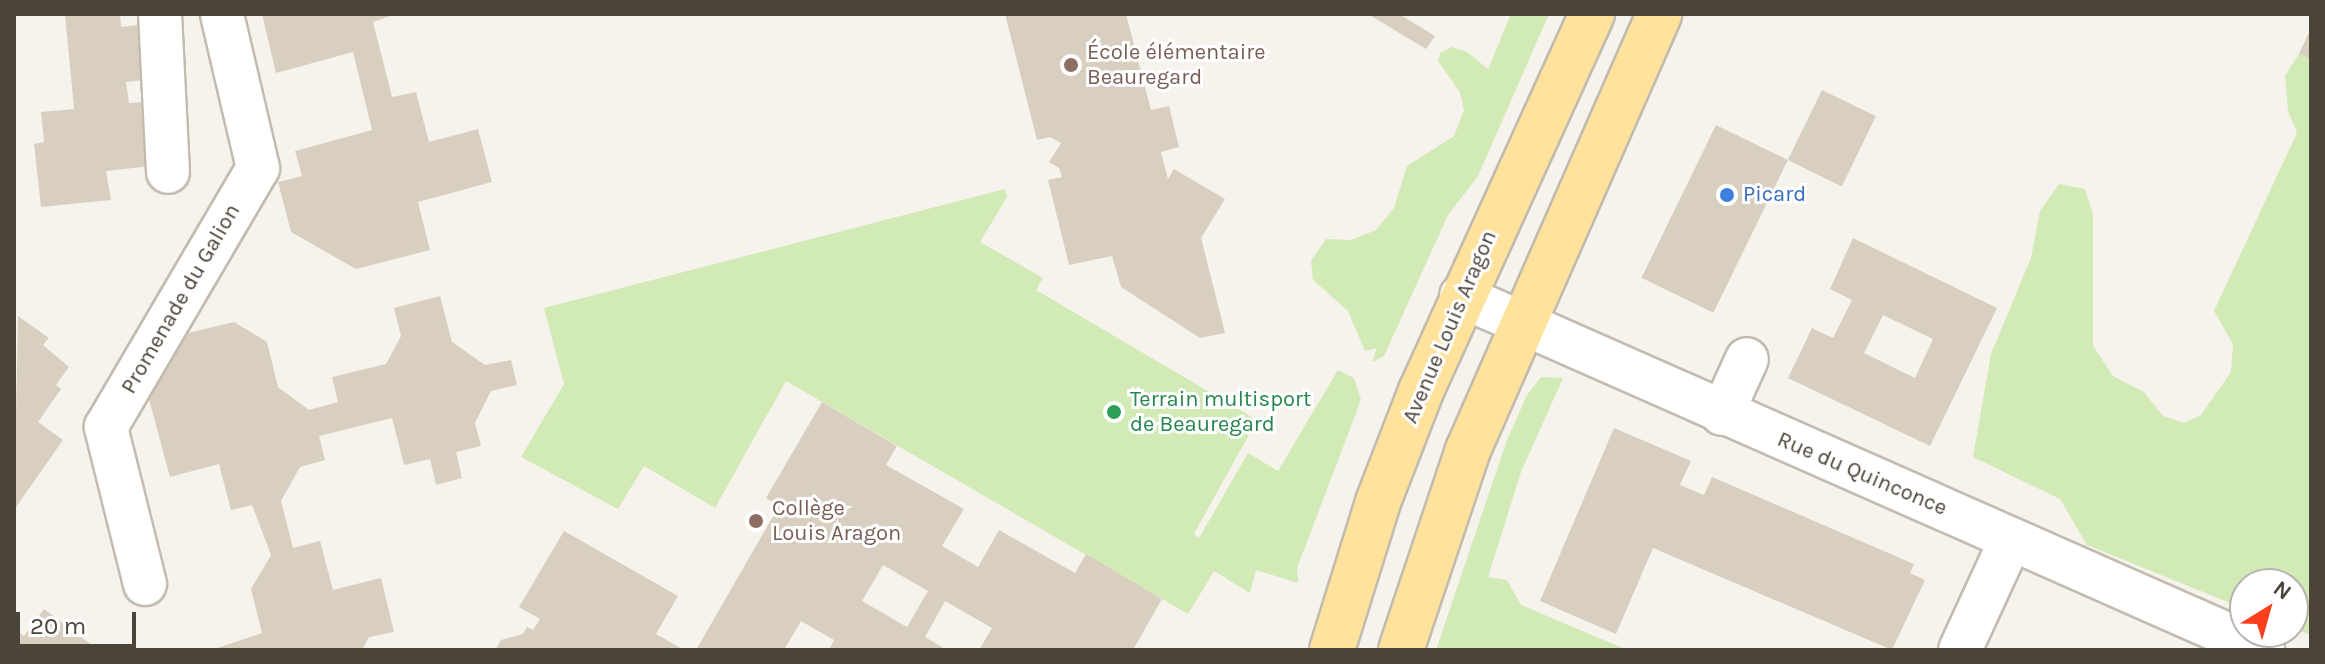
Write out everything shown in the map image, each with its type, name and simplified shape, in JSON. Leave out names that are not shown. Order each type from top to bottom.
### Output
[{"type":"main road","name":"Avenue Louis Aragon","points":[[1332,650],[1378,502],[1461,296],[1592,14]]},
{"type":"main road","points":[[1401,650],[1468,450],[1659,14]]},
{"type":"street","points":[[160,14],[168,172]]},
{"type":"street","name":"Promenade du Galion","points":[[145,584],[106,427],[258,168],[222,14]]},
{"type":"street","name":"Rue du Quinconce","points":[[1461,296],[1722,414],[2263,650]]},
{"type":"street","points":[[1722,414],[1747,359]]},
{"type":"street","points":[[1960,650],[2011,539]]},
{"type":"green space","points":[[1511,14],[1549,14],[1478,176],[1448,215],[1384,356],[1372,362],[1377,348],[1365,351],[1348,311],[1313,280],[1311,261],[1326,239],[1351,240],[1376,230],[1394,208],[1407,166],[1454,136],[1464,110],[1460,92],[1438,61],[1440,53],[1452,47],[1467,52],[1488,69]]},
{"type":"green space","points":[[2299,54],[2311,59],[2311,635],[2309,568],[2229,568],[2229,603],[2087,545],[2060,499],[1973,457],[1991,354],[2031,258],[2040,211],[2059,184],[2085,189],[2093,214],[2093,346],[2113,376],[2144,392],[2163,416],[2184,423],[2201,415],[2231,372],[2233,344],[2214,311],[2297,133],[2288,111],[2285,75]]},
{"type":"green space","points":[[1005,189],[1007,197],[980,242],[1043,278],[1036,290],[1257,420],[1194,534],[1199,538],[1248,453],[1278,471],[1338,370],[1354,378],[1361,400],[1297,568],[1298,583],[1256,570],[1250,593],[1214,571],[1188,614],[786,381],[715,508],[644,466],[618,509],[521,457],[564,384],[544,308]]},
{"type":"green space","points":[[1541,377],[1563,378],[1521,472],[1488,577],[1507,580],[1521,605],[1625,649],[1646,650],[1436,650],[1507,440],[1527,395]]},
{"type":"building","points":[[65,14],[120,14],[121,27],[137,25],[143,80],[126,82],[129,103],[144,102],[151,166],[106,171],[111,200],[41,207],[34,144],[44,142],[41,112],[74,109]]},
{"type":"building","points":[[262,14],[396,14],[373,22],[392,97],[416,92],[429,142],[478,129],[492,182],[418,202],[430,250],[356,269],[291,232],[278,182],[302,176],[295,151],[372,130],[353,52],[276,73]]},
{"type":"building","points":[[1005,14],[1126,14],[1151,110],[1169,106],[1179,147],[1161,152],[1168,179],[1174,169],[1225,199],[1201,238],[1225,333],[1200,338],[1121,287],[1112,256],[1069,265],[1048,180],[1062,177],[1059,168],[1049,162],[1061,143],[1050,137],[1037,140]]},
{"type":"building","points":[[1368,14],[1399,14],[1435,36],[1426,49]]},
{"type":"building","points":[[2308,34],[2311,35],[2311,59],[2299,54]]},
{"type":"building","points":[[1822,90],[1876,116],[1842,186],[1788,160]]},
{"type":"building","name":"Picard","points":[[1716,125],[1788,160],[1713,313],[1641,278]]},
{"type":"building","points":[[1853,238],[1997,308],[1930,446],[1788,378],[1812,328],[1833,338],[1852,300],[1830,289]],"holes":[[[1883,315],[1933,339],[1915,378],[1864,353]]]},
{"type":"building","points":[[440,296],[452,342],[485,365],[511,360],[517,385],[491,391],[475,423],[481,446],[456,452],[462,478],[436,485],[430,459],[404,465],[392,418],[319,436],[325,460],[300,467],[281,501],[293,548],[320,541],[333,590],[381,578],[394,632],[369,637],[362,650],[211,650],[262,633],[251,589],[271,555],[252,505],[231,510],[219,464],[170,477],[147,392],[180,335],[234,322],[267,342],[278,387],[309,410],[338,402],[332,377],[386,364],[401,336],[394,308]]},
{"type":"building","points":[[18,316],[49,338],[43,345],[69,367],[56,385],[61,389],[38,422],[63,440],[14,510]]},
{"type":"building","points":[[822,402],[897,446],[886,465],[964,509],[942,546],[978,567],[999,530],[1075,573],[1086,554],[1162,599],[1133,650],[979,650],[992,628],[945,601],[925,637],[947,650],[829,650],[834,640],[801,621],[784,650],[696,650],[779,506],[766,498]],"holes":[[[883,565],[928,591],[907,627],[862,601]]]},
{"type":"building","points":[[1614,428],[1691,461],[1680,485],[1704,495],[1712,477],[1914,564],[1910,573],[1925,580],[1892,650],[1653,548],[1616,634],[1540,601]]},
{"type":"building","points":[[564,531],[678,596],[656,634],[684,650],[495,650],[501,640],[523,634],[527,627],[533,630],[540,619],[519,607]]},
{"type":"building","points":[[44,609],[92,645],[88,650],[14,650],[14,629],[24,636]]},
{"type":"place","name":"École élémentaire Beauregard","points":[[1071,65]]},
{"type":"place","name":"Picard","points":[[1727,195]]},
{"type":"place","name":"Terrain multisport de Beauregard","points":[[1114,412]]},
{"type":"place","name":"Collège Louis Aragon","points":[[756,521]]}]
